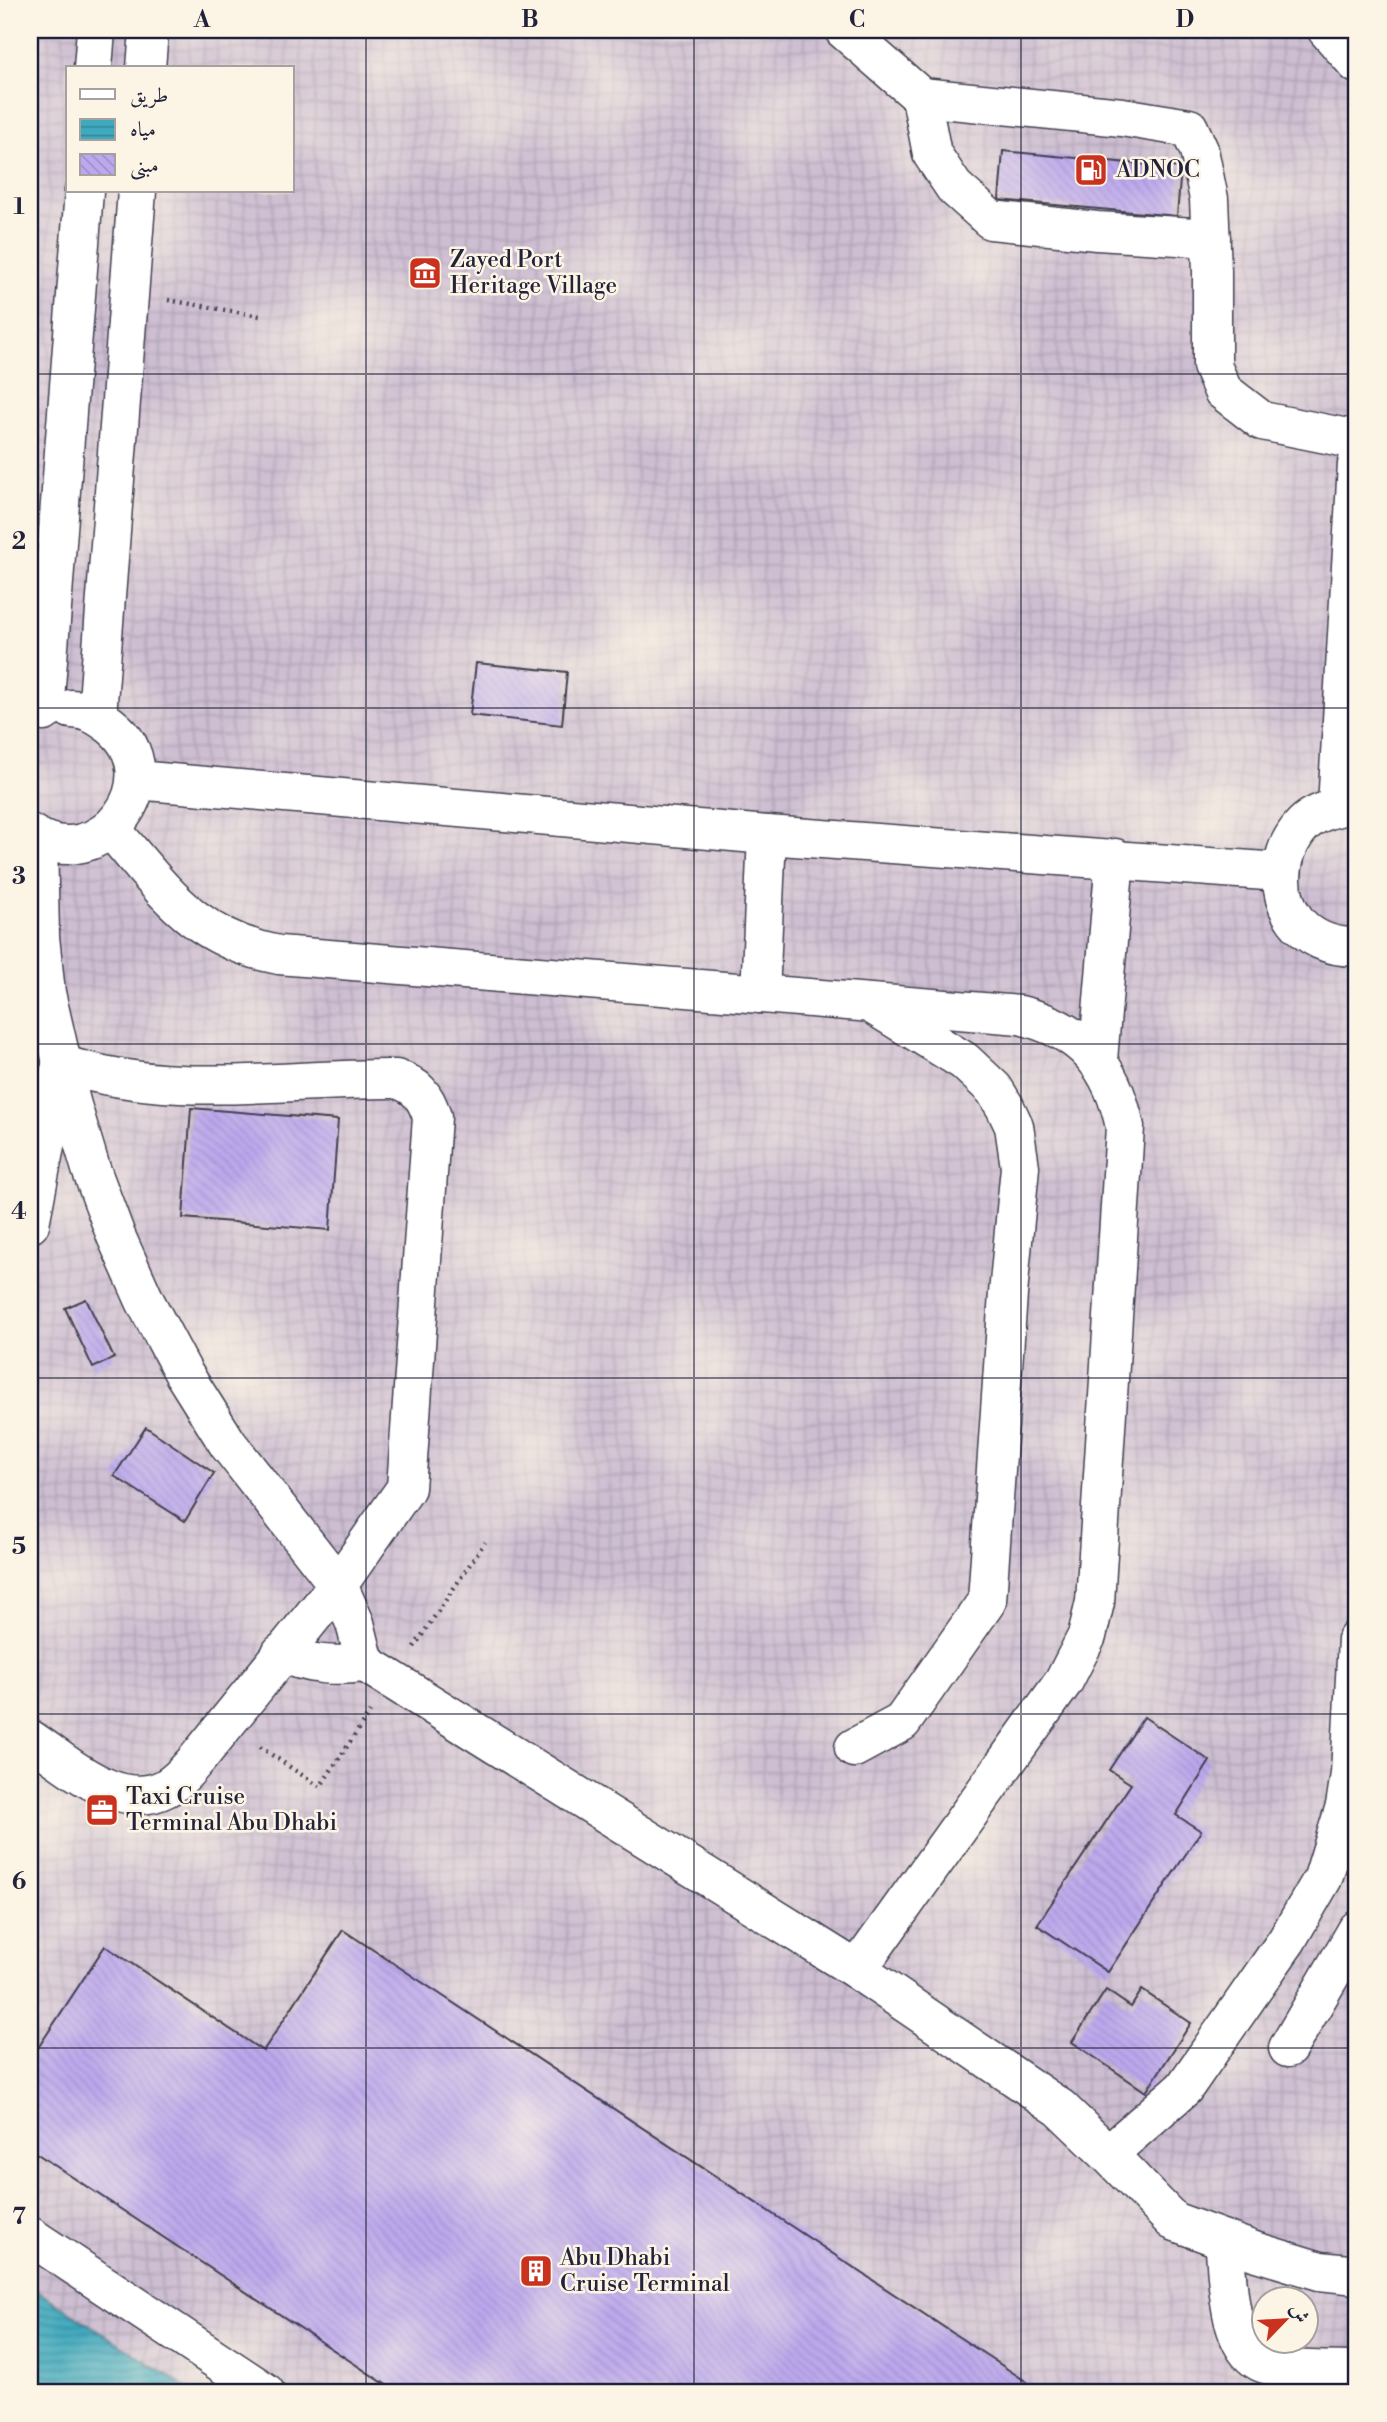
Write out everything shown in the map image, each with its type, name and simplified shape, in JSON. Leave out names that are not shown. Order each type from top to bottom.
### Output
[{"type":"lane","points":[[93,66],[96,30]]},
{"type":"lane","points":[[146,66],[149,30]]},
{"type":"lane","points":[[844,30],[921,97],[1122,117],[1189,128],[1199,150],[1209,199],[1212,366],[1223,391],[1262,421],[1357,440]]},
{"type":"lane","points":[[1326,30],[1357,64]]},
{"type":"lane","points":[[921,97],[932,154],[954,187],[991,220],[1211,239]]},
{"type":"lane","points":[[83,192],[37,716],[61,708],[80,709],[97,715],[118,731],[131,753],[135,779],[132,798],[124,815],[111,829],[95,839],[76,844],[56,844],[34,836],[40,937],[38,998],[61,1064],[95,1181],[116,1236],[158,1325],[184,1374],[228,1444],[338,1585],[355,1623],[365,1663]]},
{"type":"lane","points":[[97,715],[137,192]]},
{"type":"lane","points":[[1357,464],[1347,805],[1309,818],[1289,841],[1280,872],[1287,906],[1296,921],[1310,934],[1325,942],[1343,947],[1357,947]]},
{"type":"lane","points":[[135,779],[767,835],[1280,872]]},
{"type":"lane","points":[[111,829],[176,904],[223,939],[250,950],[279,955],[1020,1015],[1042,1020],[1063,1030],[1098,1060],[1111,1080],[1125,1127],[1095,1602],[1087,1636],[1077,1659],[1047,1707],[857,1970]]},
{"type":"lane","points":[[760,994],[767,835]]},
{"type":"lane","points":[[1098,1060],[1115,858]]},
{"type":"lane","points":[[854,1748],[902,1723],[987,1601],[1007,1294],[1020,1167],[1014,1126],[994,1089],[964,1061],[868,1002]]},
{"type":"lane","points":[[30,1224],[61,1064]]},
{"type":"lane","points":[[30,1738],[109,1791],[128,1796],[148,1794],[166,1788],[182,1776],[338,1585],[406,1488],[432,1117],[428,1103],[419,1091],[409,1083],[396,1079],[190,1085],[127,1080],[93,1074],[61,1064]]},
{"type":"lane","points":[[1108,2154],[1184,2088],[1287,1940],[1323,1878],[1353,1774],[1357,1639]]},
{"type":"lane","points":[[281,1653],[322,1666],[365,1663],[857,1970],[1060,2108],[1172,2221],[1224,2241],[1320,2271],[1357,2275]]},
{"type":"lane","points":[[1287,2048],[1357,1930]]},
{"type":"lane","points":[[30,2236],[265,2392]]},
{"type":"lane","points":[[1224,2241],[1234,2325],[1247,2352],[1261,2362],[1276,2366],[1357,2371]]},
{"type":"path","points":[[129,294],[260,316]]},
{"type":"path","points":[[224,1723],[320,1787]]},
{"type":"shaded area","points":[[30,30],[1357,30],[1357,2392],[193,2392],[30,2286]]},
{"type":"water","points":[[30,2286],[193,2392],[30,2392]]},
{"type":"building","points":[[1003,151],[1181,168],[1177,216],[999,200]]},
{"type":"building","points":[[476,663],[567,672],[562,725],[470,715]]},
{"type":"building","points":[[191,1108],[338,1120],[330,1230],[183,1218]]},
{"type":"building","points":[[86,1299],[114,1358],[93,1368],[65,1308]]},
{"type":"building","points":[[146,1427],[214,1473],[185,1521],[114,1476]]},
{"type":"building","points":[[1144,1717],[1210,1761],[1176,1815],[1201,1831],[1108,1972],[1037,1925],[1131,1784],[1109,1770]]},
{"type":"building","name":"Abu Dhabi Cruise Terminal","points":[[343,1930],[1042,2392],[397,2392],[30,2149],[30,2060],[105,1946],[263,2051]]},
{"type":"building","points":[[1106,1990],[1131,2007],[1142,1990],[1191,2023],[1146,2092],[1072,2042]]},
{"type":"place","name":"ADNOC","points":[[1091,170]]},
{"type":"place","name":"Zayed Port Heritage Village","points":[[425,273]]},
{"type":"place","name":"Taxi Cruise Terminal Abu Dhabi","points":[[102,1810]]},
{"type":"place","name":"Abu Dhabi Cruise Terminal","points":[[536,2271]]}]
